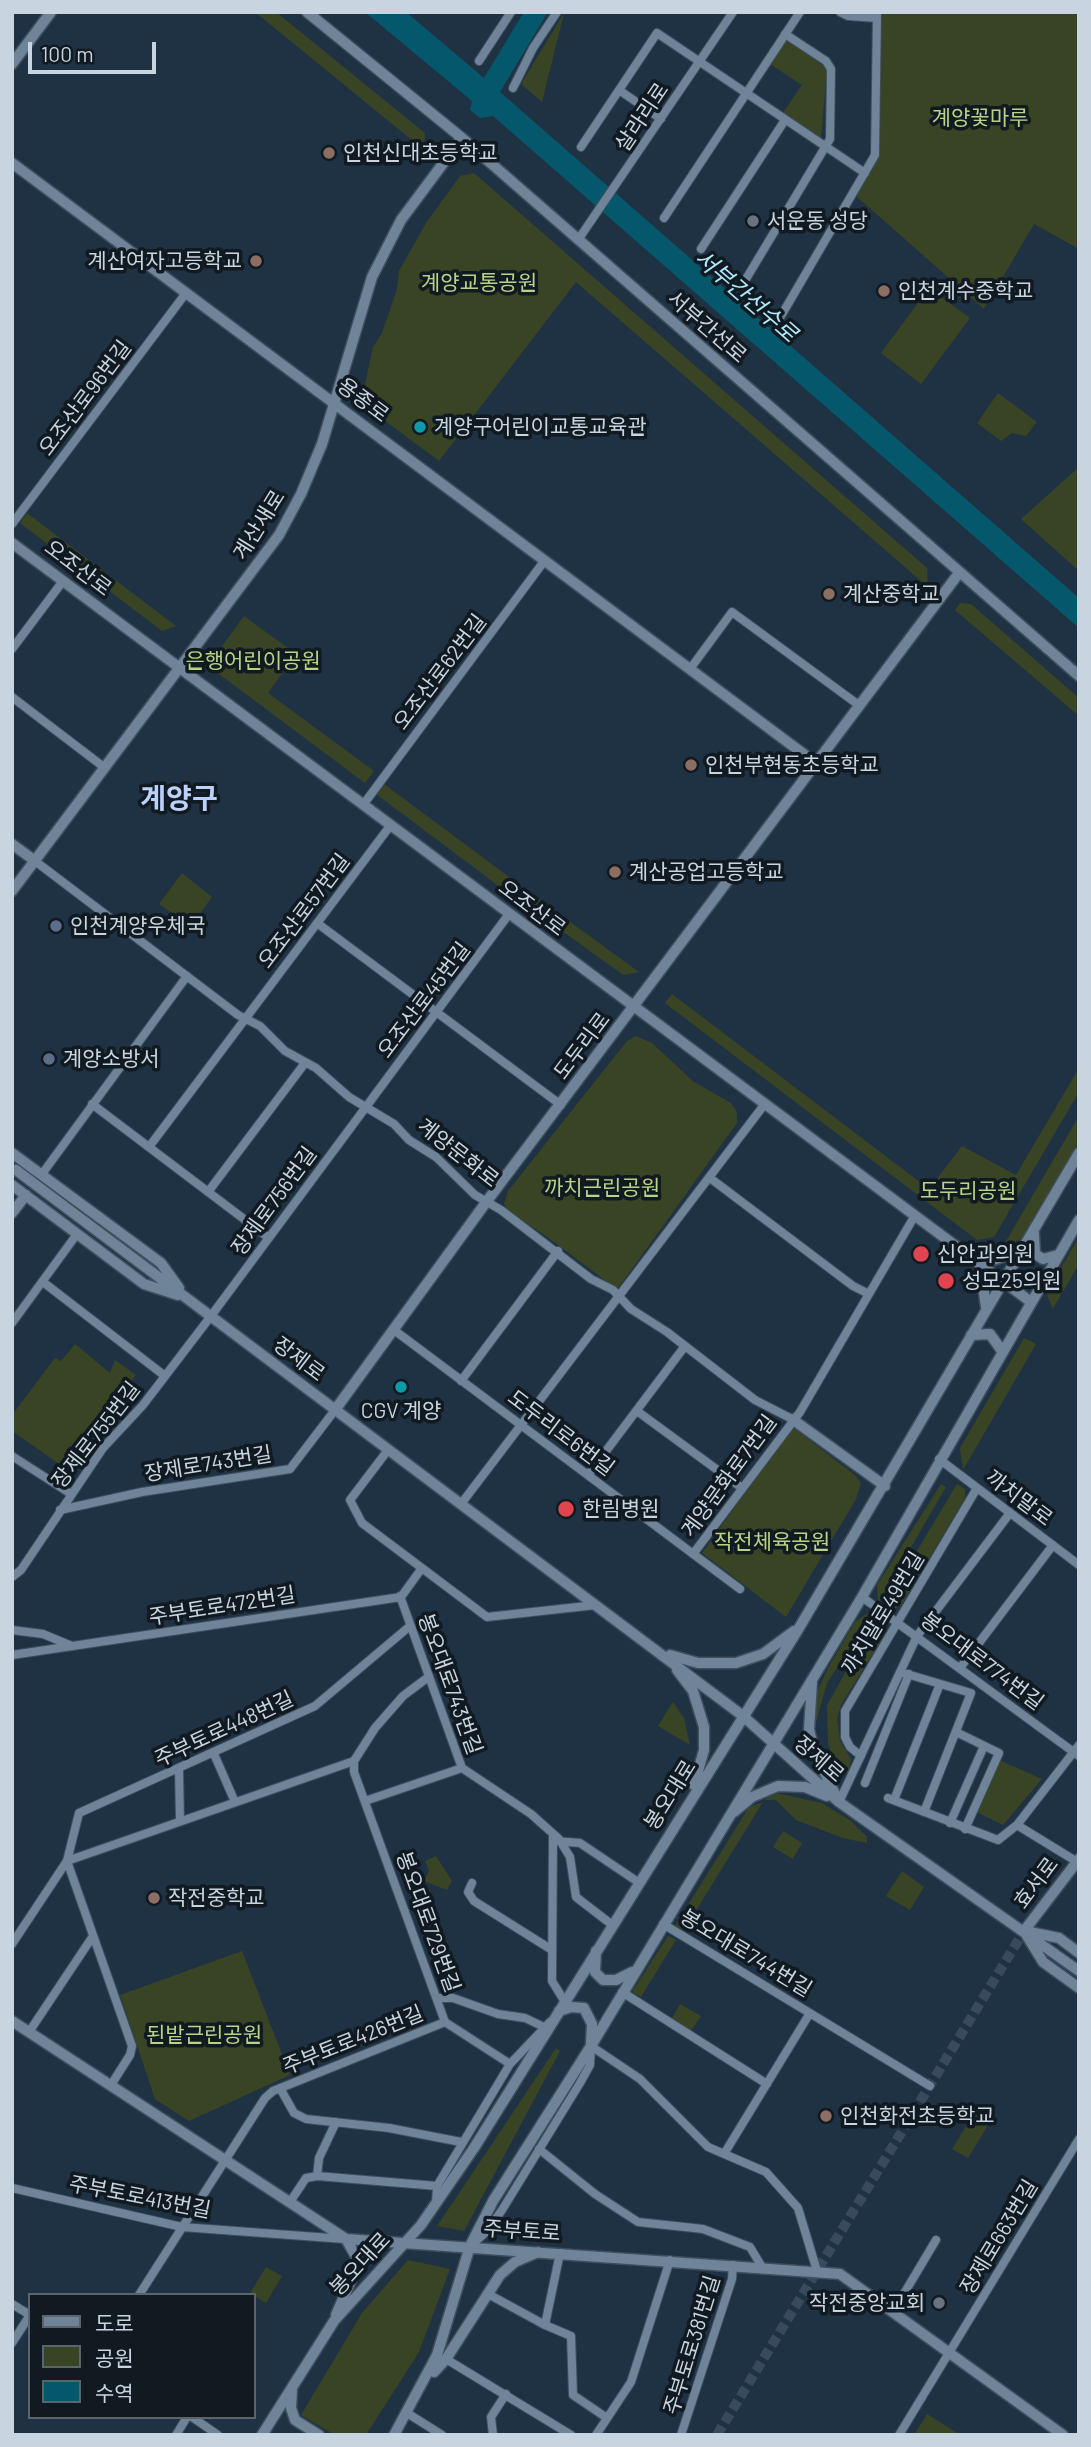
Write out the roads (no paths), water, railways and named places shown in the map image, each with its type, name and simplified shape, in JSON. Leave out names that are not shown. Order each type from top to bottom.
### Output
[{"type":"main road","points":[[12,64],[51,12]]},
{"type":"main road","name":"서부간선로","points":[[307,12],[462,138],[1079,676]]},
{"type":"main road","name":"계산새로","points":[[12,891],[279,535],[301,494],[335,404],[364,299],[381,257],[401,220],[462,138]]},
{"type":"main road","name":"용종로","points":[[12,163],[817,764]]},
{"type":"main road","name":"오조산로","points":[[12,543],[1031,1302]]},
{"type":"main road","name":"도두리로","points":[[335,1410],[487,1201],[635,1008],[959,573]]},
{"type":"main road","name":"계양문화로","points":[[12,844],[35,861]]},
{"type":"main road","name":"장제로","points":[[12,1153],[161,1263],[187,1298]]},
{"type":"main road","name":"봉오대로","points":[[262,2435],[334,2320],[404,2245],[436,2203],[799,1628],[1079,1153]]},
{"type":"main road","name":"장제로","points":[[16,1170],[743,1716],[839,1802],[1079,1971]]},
{"type":"main road","name":"장제로","points":[[12,1185],[144,1283],[187,1298]]},
{"type":"main road","points":[[12,1213],[26,1195]]},
{"type":"main road","points":[[394,2435],[427,2379],[470,2246],[516,2162],[591,2046],[862,1597],[939,1459],[1079,1220]]},
{"type":"main road","points":[[1034,1231],[1035,1254],[1043,1259],[1058,1255]]},
{"type":"main road","points":[[986,1310],[987,1298],[980,1264],[1022,1251]]},
{"type":"main road","points":[[971,1335],[990,1334],[1002,1351]]},
{"type":"main road","name":"계양문화로","points":[[792,1419],[885,1486]]},
{"type":"main road","points":[[651,1646],[681,1660],[714,1665],[736,1664],[763,1654],[799,1628]]},
{"type":"main road","points":[[669,1660],[693,1691],[704,1727],[704,1749],[686,1806]]},
{"type":"main road","points":[[812,1680],[809,1730],[815,1753],[839,1802]]},
{"type":"main road","points":[[725,1820],[752,1797],[778,1787],[805,1787],[839,1802]]},
{"type":"main road","name":"효서로","points":[[1024,1931],[1078,1861]]},
{"type":"main road","name":"장제로","points":[[1024,1931],[1059,1938],[1079,1953]]},
{"type":"main road","name":"장제로","points":[[1024,1931],[1043,1962],[1079,1988]]},
{"type":"main road","points":[[597,1948],[595,1972],[603,1980],[617,1980],[634,1972]]},
{"type":"main road","points":[[555,2015],[578,2007],[588,2013],[592,2024],[591,2046]]},
{"type":"main road","name":"주부토로","points":[[12,2021],[346,2239],[840,2274],[1063,2435]]},
{"type":"main road","points":[[334,2320],[359,2262],[346,2239]]},
{"type":"main road","points":[[427,2379],[446,2359],[500,2275],[515,2262],[540,2251]]},
{"type":"main road","points":[[293,2387],[291,2408],[295,2420],[319,2435]]},
{"type":"street","points":[[479,61],[511,12]]},
{"type":"street","points":[[513,88],[533,48],[557,12]]},
{"type":"street","name":"살라리로","points":[[578,240],[733,12]]},
{"type":"street","points":[[664,218],[800,12]]},
{"type":"street","points":[[781,316],[875,155],[877,15],[848,16],[840,12]]},
{"type":"street","points":[[581,147],[657,33],[865,173]]},
{"type":"street","points":[[743,284],[830,139],[831,69],[826,61],[785,34]]},
{"type":"street","points":[[619,90],[661,119]]},
{"type":"street","points":[[701,249],[785,120]]},
{"type":"street","name":"오조산로96번길","points":[[12,524],[186,293]]},
{"type":"street","name":"오조산로62번길","points":[[363,805],[545,560]]},
{"type":"street","points":[[12,649],[63,581]]},
{"type":"street","points":[[690,669],[733,611],[860,706]]},
{"type":"street","points":[[12,697],[105,768]]},
{"type":"street","name":"오조산로57번길","points":[[149,1147],[390,825]]},
{"type":"street","name":"계양문화로","points":[[35,861],[187,976],[260,1026],[285,1051],[316,1068],[349,1097],[394,1124],[408,1140],[436,1157],[475,1195],[558,1251],[755,1400],[792,1419]]},
{"type":"street","name":"오조산로45번길","points":[[366,1106],[509,915]]},
{"type":"street","points":[[317,923],[561,1105]]},
{"type":"street","points":[[42,1174],[187,976]]},
{"type":"street","points":[[208,1192],[304,1063]]},
{"type":"street","points":[[92,1104],[269,1238]]},
{"type":"street","points":[[461,1504],[764,1105]]},
{"type":"street","name":"장제로756번길","points":[[211,1317],[366,1106]]},
{"type":"street","points":[[710,1178],[853,1286],[869,1294]]},
{"type":"street","name":"계양문화로7번길","points":[[693,1554],[792,1419],[800,1412],[914,1217]]},
{"type":"street","points":[[12,1323],[78,1234]]},
{"type":"street","points":[[461,1381],[558,1251]]},
{"type":"street","points":[[43,1282],[165,1376]]},
{"type":"street","name":"장제로755번길","points":[[12,1577],[21,1570],[103,1448],[211,1317]]},
{"type":"street","name":"도두리로6번길","points":[[394,1330],[740,1589]]},
{"type":"street","points":[[588,1475],[685,1346]]},
{"type":"street","name":"장제로743번길","points":[[60,1510],[142,1492],[290,1469],[335,1410]]},
{"type":"street","points":[[637,1411],[742,1488]]},
{"type":"street","points":[[388,1450],[350,1500],[362,1523],[487,1617],[596,1605]]},
{"type":"street","points":[[12,1456],[71,1494]]},
{"type":"street","name":"까치말로","points":[[939,1459],[1079,1565]]},
{"type":"street","name":"까치말로49번길","points":[[861,1756],[850,1747],[845,1737],[845,1712],[977,1488]]},
{"type":"street","points":[[865,1783],[918,1636],[1010,1513]]},
{"type":"street","points":[[960,1668],[1053,1545]]},
{"type":"street","points":[[401,1596],[422,1568]]},
{"type":"street","name":"봉오대로743번길","points":[[401,1596],[427,1678],[461,1768],[531,1814],[555,1838],[570,1857],[576,1897],[611,1924]]},
{"type":"street","name":"주부토로472번길","points":[[12,1655],[401,1596]]},
{"type":"street","name":"봉오대로774번길","points":[[862,1597],[1077,1751]]},
{"type":"street","name":"주부토로448번길","points":[[12,1944],[67,1861],[79,1813],[180,1770],[315,1706],[410,1626]]},
{"type":"street","points":[[12,1630],[43,1634],[72,1646]]},
{"type":"street","points":[[839,1802],[905,1673]]},
{"type":"street","points":[[905,1673],[971,1693],[924,1812]]},
{"type":"street","points":[[111,2085],[130,2055],[132,2046],[67,1861],[354,1761],[375,1728],[402,1696],[427,1678]]},
{"type":"street","points":[[940,1684],[891,1799],[998,1840],[1017,1825],[1077,1751]]},
{"type":"street","points":[[956,1732],[999,1753],[965,1829]]},
{"type":"street","points":[[950,1823],[984,1746]]},
{"type":"street","points":[[214,1754],[235,1802]]},
{"type":"street","name":"봉오대로729번길","points":[[354,1761],[354,1772],[445,2022],[510,2064]]},
{"type":"street","points":[[365,1801],[461,1768]]},
{"type":"street","points":[[180,1770],[180,1821]]},
{"type":"street","points":[[1017,1825],[1078,1861]]},
{"type":"street","points":[[436,2203],[437,2186],[510,2064],[555,2015],[552,1950],[555,1838],[580,1843],[638,1882]]},
{"type":"street","points":[[472,1883],[468,1892],[474,1900],[552,1950]]},
{"type":"street","name":"봉오대로744번길","points":[[663,1924],[930,2086]]},
{"type":"street","points":[[29,2032],[93,1936]]},
{"type":"street","points":[[622,1992],[767,2084]]},
{"type":"street","points":[[437,1998],[453,1998],[498,2014],[525,2018],[555,2015]]},
{"type":"street","name":"봉오대로744번길","points":[[724,2154],[810,2013]]},
{"type":"street","name":"주부토로426번길","points":[[140,2293],[265,2098],[281,2088],[445,2022]]},
{"type":"street","points":[[470,2246],[488,2230],[539,2149],[590,2064],[591,2046]]},
{"type":"street","points":[[591,2046],[640,2079],[701,2140],[724,2154],[766,2172],[798,2208],[817,2271]]},
{"type":"street","points":[[281,2088],[293,2113],[306,2119],[389,2128],[461,2142]]},
{"type":"street","points":[[317,2176],[319,2158],[336,2122]]},
{"type":"street","name":"장제로663번길","points":[[899,2435],[1079,2139]]},
{"type":"street","points":[[539,2149],[595,2194],[638,2222],[703,2228],[750,2247],[762,2267]]},
{"type":"street","points":[[290,2202],[306,2178],[317,2176],[437,2186]]},
{"type":"street","name":"주부토로413번길","points":[[12,2188],[182,2227],[346,2239]]},
{"type":"street","points":[[893,2312],[936,2240]]},
{"type":"street","points":[[545,2325],[560,2253]]},
{"type":"street","points":[[596,2435],[631,2382],[670,2260]]},
{"type":"street","name":"주부토로381번길","points":[[681,2435],[732,2279],[733,2265]]},
{"type":"street","points":[[488,2294],[571,2336],[573,2395],[607,2418]]},
{"type":"street","points":[[12,2304],[28,2314]]},
{"type":"street","points":[[12,2343],[28,2318]]},
{"type":"street","points":[[446,2359],[572,2435]]},
{"type":"street","points":[[493,2435],[491,2417],[506,2394]]},
{"type":"street","points":[[407,2413],[442,2435]]},
{"type":"street","points":[[176,2435],[188,2419]]},
{"type":"street","points":[[192,2419],[218,2435]]},
{"type":"water","points":[[365,12],[406,12],[484,78],[524,12],[548,12],[500,92],[1079,598],[1079,628],[493,116],[480,118],[470,110],[472,101]]},
{"type":"tunnel","points":[[717,2435],[1024,1931]]},
{"type":"place","name":"인천신대초등학교","points":[[329,153]]},
{"type":"place","name":"서운동 성당","points":[[753,221]]},
{"type":"place","name":"계산여자고등학교","points":[[256,261]]},
{"type":"place","name":"인천계수중학교","points":[[884,291]]},
{"type":"place","name":"계양구어린이교통교육관","points":[[420,427]]},
{"type":"place","name":"계산중학교","points":[[829,594]]},
{"type":"place","name":"인천부현동초등학교","points":[[691,765]]},
{"type":"place","name":"계산공업고등학교","points":[[615,872]]},
{"type":"place","name":"인천계양우체국","points":[[56,926]]},
{"type":"place","name":"계양소방서","points":[[49,1059]]},
{"type":"place","name":"신안과의원","points":[[921,1254]]},
{"type":"place","name":"성모25의원","points":[[946,1281]]},
{"type":"place","name":"CGV 계양","points":[[401,1387]]},
{"type":"place","name":"한림병원","points":[[566,1509]]},
{"type":"place","name":"작전중학교","points":[[154,1898]]},
{"type":"place","name":"인천화전초등학교","points":[[826,2116]]},
{"type":"place","name":"작전중앙교회","points":[[939,2303]]},
{"type":"district","name":"계양구","points":[[179,799]]},
{"type":"park label","name":"계양꽃마루","points":[[980,118]]},
{"type":"park label","name":"계양교통공원","points":[[479,283]]},
{"type":"park label","name":"은행어린이공원","points":[[253,661]]},
{"type":"park label","name":"까치근린공원","points":[[602,1188]]},
{"type":"park label","name":"도두리공원","points":[[968,1191]]},
{"type":"park label","name":"작전체육공원","points":[[772,1542]]},
{"type":"park label","name":"된밭근린공원","points":[[204,2035]]},
{"type":"water label","name":"서부간선수로","points":[[746,296]]}]
